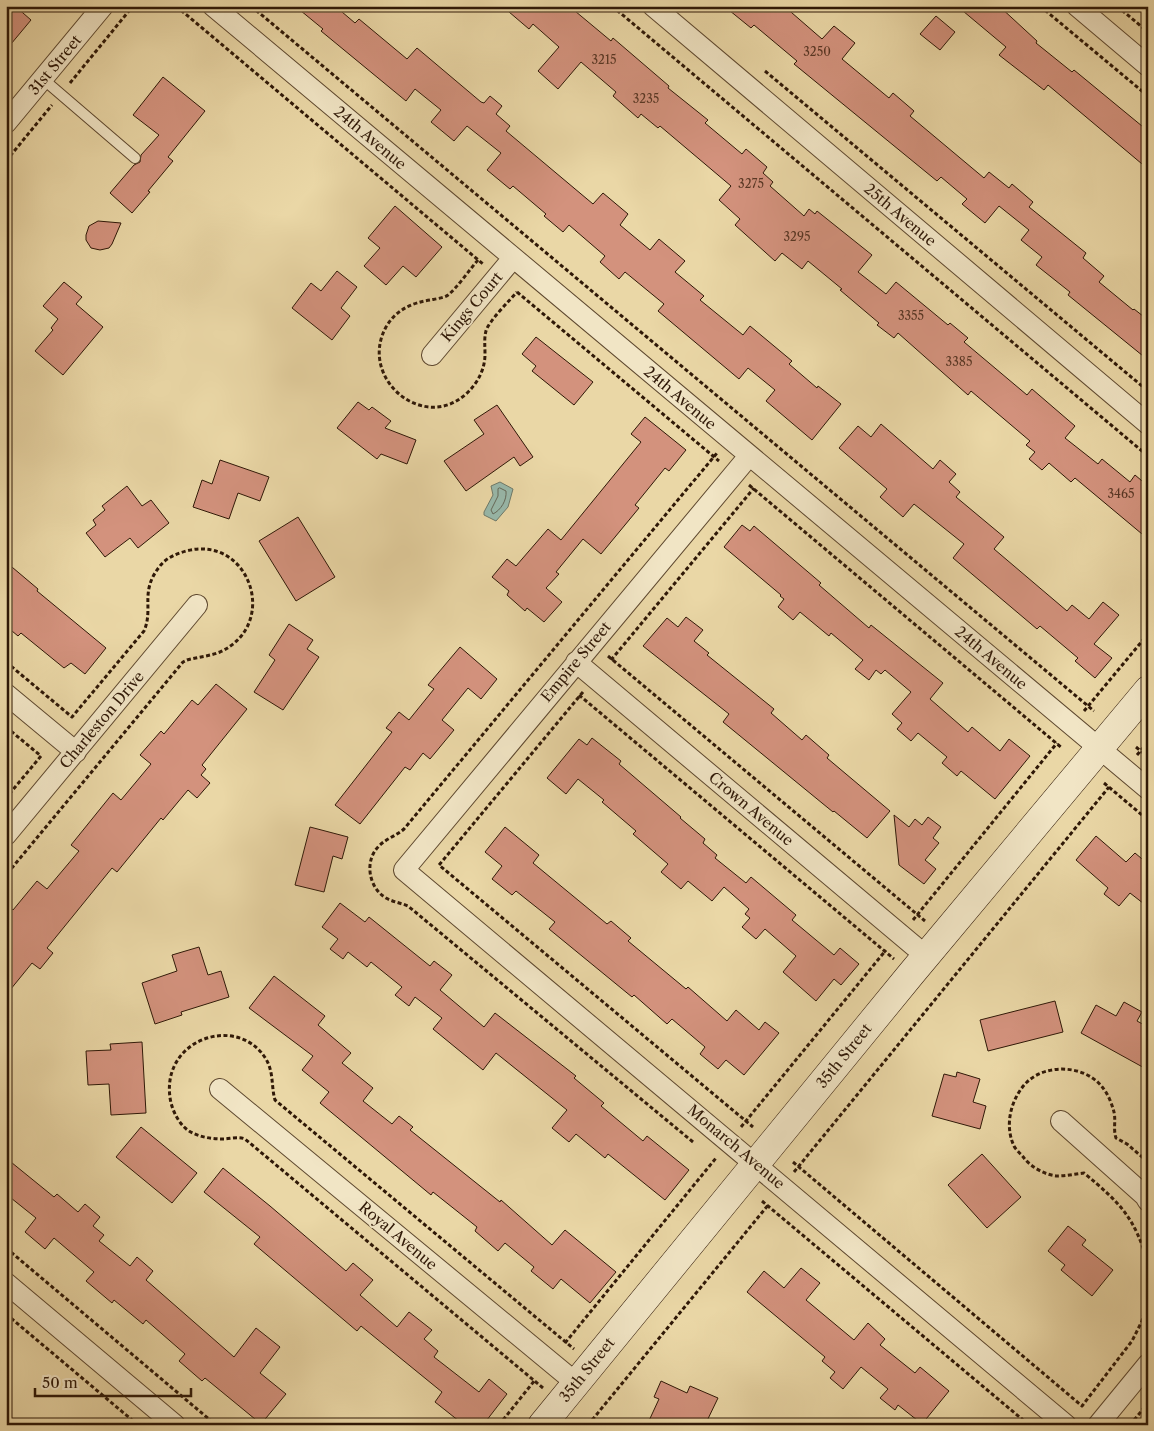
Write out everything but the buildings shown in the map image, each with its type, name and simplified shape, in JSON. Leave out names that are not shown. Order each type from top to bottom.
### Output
[{"type":"street","name":"31st Street","points":[[6,123],[103,6]]},
{"type":"street","name":"24th Avenue","points":[[213,6],[1148,789]]},
{"type":"street","name":"25th Avenue","points":[[653,6],[1148,424]]},
{"type":"street","points":[[1077,6],[1148,66]]},
{"type":"street","name":"Kings Court","points":[[432,355],[513,258]]},
{"type":"street","name":"Empire Street","points":[[404,870],[749,456]]},
{"type":"street","name":"Charleston Drive","points":[[6,835],[197,606]]},
{"type":"street","name":"Crown Avenue","points":[[576,662],[927,955]]},
{"type":"street","name":"35th Street","points":[[542,1425],[927,955],[1148,690]]},
{"type":"street","points":[[6,694],[76,752]]},
{"type":"street","name":"Monarch Avenue","points":[[404,870],[756,1163],[1066,1425]]},
{"type":"street","name":"Royal Avenue","points":[[220,1089],[576,1383]]},
{"type":"street","points":[[1061,1121],[1145,1196],[1148,1201]]},
{"type":"street","points":[[6,1283],[175,1425]]},
{"type":"street","points":[[1098,1425],[1148,1364]]},
{"type":"lane","points":[[43,79],[135,158]]},
{"type":"path","points":[[176,6],[482,264]]},
{"type":"path","points":[[251,6],[1094,711]]},
{"type":"path","points":[[612,6],[896,247],[1148,456]]},
{"type":"path","points":[[1040,6],[1148,96]]},
{"type":"path","points":[[1116,6],[1148,32]]},
{"type":"path","points":[[764,70],[1148,391]]},
{"type":"path","points":[[511,287],[721,463]]},
{"type":"path","points":[[700,1147],[408,906],[394,902],[380,893],[372,882],[370,866],[374,852],[378,847],[404,829],[729,440]]},
{"type":"path","points":[[607,664],[767,471]]},
{"type":"path","points":[[748,485],[1062,748]]},
{"type":"path","points":[[1084,712],[1148,634]]},
{"type":"path","points":[[561,680],[885,952],[927,955],[917,914],[592,643]]},
{"type":"path","points":[[6,662],[72,717]]},
{"type":"path","points":[[583,692],[438,865],[753,1127]]},
{"type":"path","points":[[6,727],[41,756],[6,798]]},
{"type":"path","points":[[913,920],[1061,739]]},
{"type":"path","points":[[1137,756],[1148,742]]},
{"type":"path","points":[[1136,747],[1148,757]]},
{"type":"path","points":[[1104,783],[1148,820]]},
{"type":"path","points":[[794,1173],[1109,787]]},
{"type":"path","points":[[741,1128],[890,946]]},
{"type":"path","points":[[707,1153],[721,1165]]},
{"type":"path","points":[[561,1349],[720,1154]]},
{"type":"path","points":[[793,1162],[1082,1406],[1132,1341],[1142,1321],[1148,1298]]},
{"type":"path","points":[[588,1425],[772,1200]]},
{"type":"path","points":[[762,1201],[1029,1425]]},
{"type":"path","points":[[6,1248],[216,1425]]},
{"type":"path","points":[[6,1314],[138,1425]]},
{"type":"path","points":[[498,1425],[539,1375]]},
{"type":"path","points":[[1130,1425],[1148,1403]]},
{"type":"water","points":[[500,482],[513,489],[508,507],[496,521],[484,515],[484,512],[493,495],[491,486]]}]
